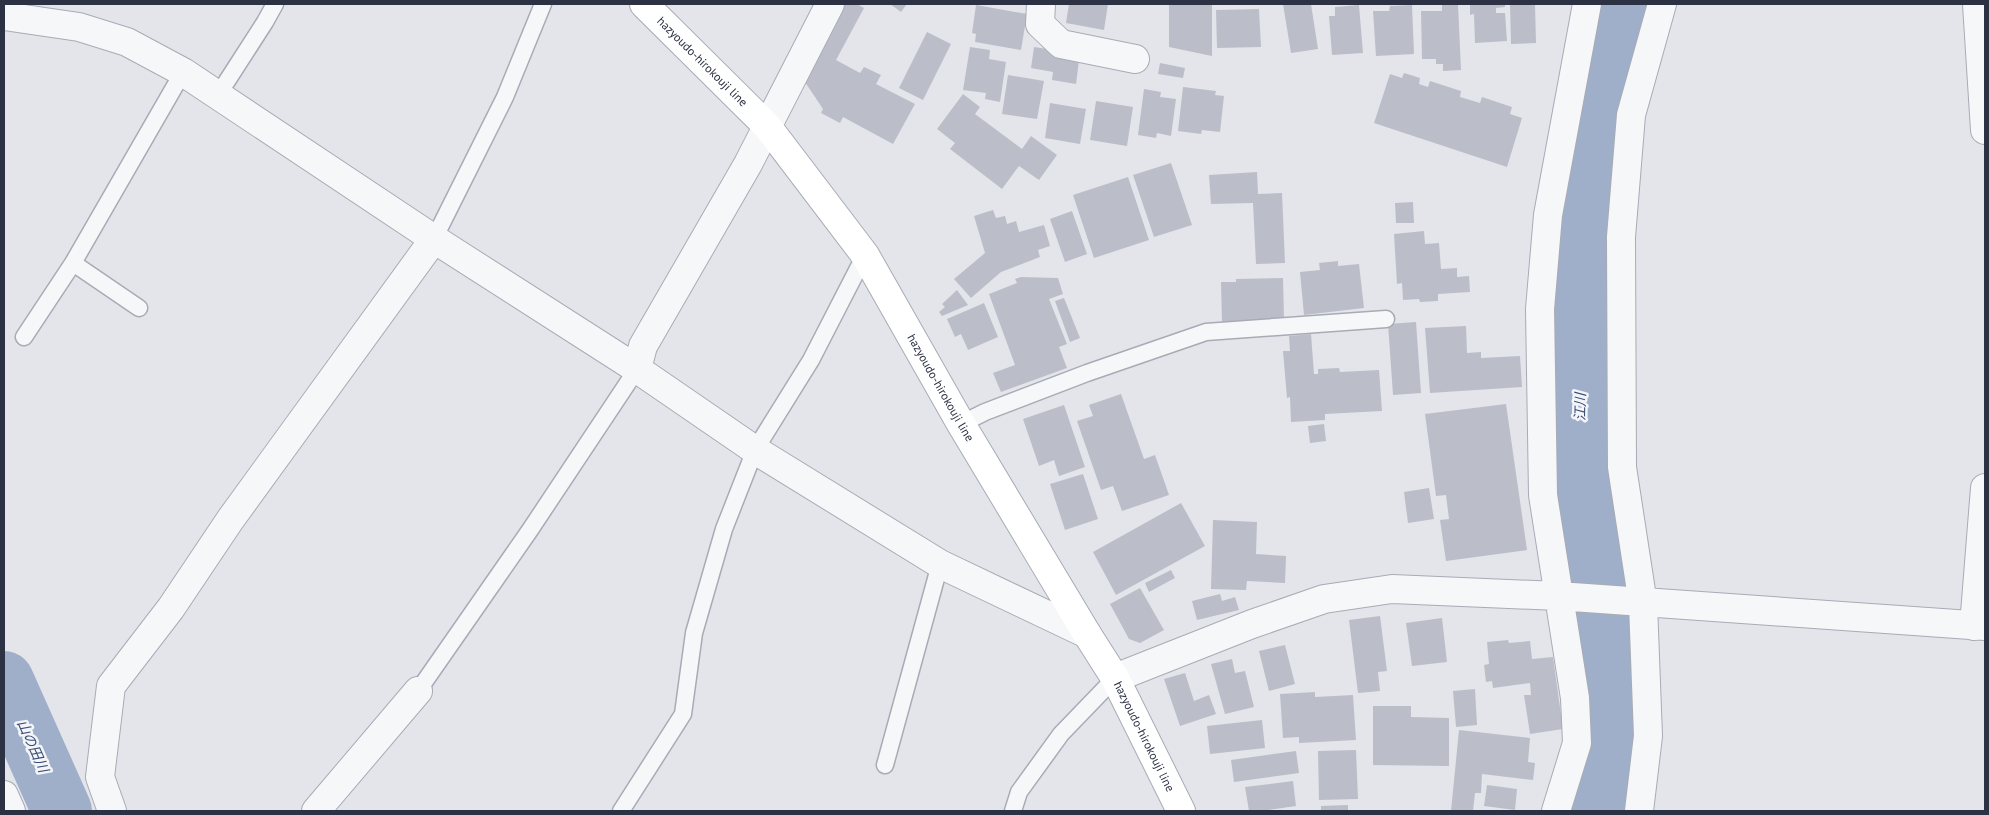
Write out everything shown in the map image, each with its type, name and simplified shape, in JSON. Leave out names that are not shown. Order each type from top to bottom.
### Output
[{"type":"main road","name":"hazyoudo-hirokouji line","points":[[644,4],[767,126],[865,255],[961,424],[1115,678],[1181,811]]},
{"type":"street","points":[[637,369],[642,346],[748,164],[830,4]]},
{"type":"street","points":[[1041,4],[1040,24],[1061,44],[1135,59]]},
{"type":"street","points":[[1556,811],[1578,743],[1575,698],[1543,495],[1540,309],[1548,215],[1587,4]]},
{"type":"street","points":[[1639,811],[1648,736],[1642,604],[1622,467],[1621,237],[1631,115],[1662,4]]},
{"type":"street","points":[[1977,4],[1985,130]]},
{"type":"street","points":[[4,16],[79,27],[108,36],[127,42],[183,72],[434,239],[637,369],[755,450],[940,564],[1087,634]]},
{"type":"street","points":[[112,811],[100,777],[111,686],[171,608],[230,520],[434,239]]},
{"type":"street","points":[[1115,678],[1252,624],[1324,599],[1392,589],[1560,596],[1642,604],[1980,626],[1985,488]]},
{"type":"street","points":[[316,811],[418,691]]},
{"type":"street","points":[[4,795],[12,811]]},
{"type":"lane","points":[[218,95],[275,4]]},
{"type":"lane","points":[[434,239],[505,97],[543,4]]},
{"type":"lane","points":[[24,337],[73,263],[183,72]]},
{"type":"lane","points":[[621,811],[683,714],[694,633],[724,529],[755,450],[812,360],[865,255]]},
{"type":"lane","points":[[73,263],[139,308]]},
{"type":"lane","points":[[961,424],[985,412],[1078,376],[1206,332],[1386,319]]},
{"type":"lane","points":[[418,691],[530,530],[637,369]]},
{"type":"lane","points":[[885,765],[940,564]]},
{"type":"lane","points":[[1013,811],[1018,792],[1061,734],[1115,678]]},
{"type":"building","points":[[841,4],[857,4],[864,8],[836,60],[860,73],[864,67],[881,75],[876,84],[915,104],[893,144],[843,117],[840,123],[821,113],[823,109],[805,82]]},
{"type":"building","points":[[890,4],[907,4],[901,12]]},
{"type":"building","points":[[1069,4],[1108,4],[1104,30],[1066,23]]},
{"type":"building","points":[[1169,4],[1212,4],[1212,56],[1169,47]]},
{"type":"building","points":[[1283,4],[1311,4],[1318,49],[1291,53]]},
{"type":"building","points":[[1442,4],[1458,4],[1461,70],[1443,71],[1443,64],[1436,64],[1436,59],[1422,59],[1421,11],[1442,11]]},
{"type":"building","points":[[1470,4],[1505,4],[1505,7],[1496,8],[1496,13],[1505,13],[1507,41],[1475,43],[1474,14],[1470,15]]},
{"type":"building","points":[[1510,4],[1535,4],[1536,43],[1511,44]]},
{"type":"building","points":[[976,5],[1027,14],[1021,50],[975,42],[976,34],[972,33]]},
{"type":"building","points":[[1359,5],[1363,53],[1332,55],[1329,16],[1335,16],[1335,7]]},
{"type":"building","points":[[1412,5],[1414,54],[1376,56],[1373,11],[1389,11],[1390,6]]},
{"type":"building","points":[[1259,9],[1261,47],[1217,48],[1216,10]]},
{"type":"building","points":[[927,32],[951,44],[923,100],[899,88]]},
{"type":"building","points":[[970,47],[990,50],[989,59],[1006,62],[1000,102],[985,99],[986,93],[963,90]]},
{"type":"building","points":[[1034,47],[1054,50],[1053,56],[1079,61],[1076,84],[1052,80],[1053,72],[1031,68]]},
{"type":"building","points":[[1160,63],[1185,68],[1183,78],[1158,74]]},
{"type":"building","points":[[1404,73],[1420,78],[1419,84],[1428,87],[1430,81],[1461,91],[1460,97],[1480,103],[1482,97],[1512,107],[1510,114],[1522,118],[1507,167],[1374,123],[1390,74],[1402,78]]},
{"type":"building","points":[[1008,75],[1044,81],[1037,119],[1002,114]]},
{"type":"building","points":[[1183,87],[1216,91],[1215,95],[1224,96],[1220,132],[1202,130],[1201,134],[1178,131]]},
{"type":"building","points":[[1144,89],[1161,92],[1160,97],[1176,99],[1171,136],[1157,133],[1156,138],[1138,135]]},
{"type":"building","points":[[963,94],[980,107],[975,114],[1022,149],[1031,136],[1057,155],[1039,180],[1019,166],[1002,189],[950,149],[955,143],[937,129]]},
{"type":"building","points":[[1096,101],[1133,107],[1127,146],[1090,140]]},
{"type":"building","points":[[1050,103],[1086,109],[1080,144],[1045,138]]},
{"type":"building","points":[[1171,163],[1192,225],[1154,237],[1133,175]]},
{"type":"building","points":[[1257,172],[1258,194],[1282,193],[1285,263],[1256,264],[1253,203],[1211,204],[1209,175]]},
{"type":"building","points":[[1128,177],[1149,240],[1094,258],[1073,195]]},
{"type":"building","points":[[1413,202],[1414,223],[1396,223],[1395,203]]},
{"type":"building","points":[[993,210],[996,218],[1005,216],[1007,224],[1016,221],[1019,232],[1044,225],[1050,246],[1038,250],[1040,257],[1001,272],[971,298],[954,279],[985,253],[974,216]]},
{"type":"building","points":[[1072,211],[1087,254],[1065,262],[1050,219]]},
{"type":"building","points":[[1424,231],[1425,244],[1439,243],[1441,269],[1457,268],[1457,277],[1469,276],[1470,292],[1438,294],[1438,301],[1420,302],[1419,299],[1403,300],[1402,283],[1397,284],[1394,234]]},
{"type":"building","points":[[1338,261],[1338,266],[1359,264],[1364,308],[1304,315],[1300,272],[1320,270],[1319,263]]},
{"type":"building","points":[[1021,277],[1058,278],[1063,294],[1049,299],[1067,344],[1059,347],[1067,368],[1001,392],[993,373],[1015,365],[989,294],[1017,283],[1015,279]]},
{"type":"building","points":[[1283,278],[1284,320],[1222,322],[1221,282],[1236,282],[1236,279]]},
{"type":"building","points":[[957,290],[968,305],[942,316],[939,312],[945,307],[942,304]]},
{"type":"building","points":[[1064,298],[1080,338],[1070,342],[1055,301]]},
{"type":"building","points":[[984,303],[998,337],[968,350],[961,334],[955,337],[947,319]]},
{"type":"building","points":[[1416,322],[1421,393],[1393,395],[1388,324]]},
{"type":"building","points":[[1466,326],[1467,353],[1481,352],[1481,358],[1520,356],[1522,387],[1430,393],[1425,328]]},
{"type":"building","points":[[1311,334],[1314,374],[1318,374],[1318,369],[1339,368],[1340,372],[1379,370],[1382,411],[1325,414],[1325,420],[1291,422],[1290,397],[1287,398],[1283,351],[1290,351],[1289,336]]},
{"type":"building","points":[[1121,394],[1144,459],[1155,455],[1169,495],[1122,511],[1113,486],[1101,490],[1077,421],[1093,416],[1089,405]]},
{"type":"building","points":[[1506,404],[1527,550],[1446,561],[1440,520],[1449,519],[1446,495],[1436,496],[1425,414]]},
{"type":"building","points":[[1064,405],[1085,467],[1059,476],[1054,460],[1039,466],[1023,419]]},
{"type":"building","points":[[1324,424],[1326,441],[1310,443],[1308,426]]},
{"type":"building","points":[[1083,474],[1098,519],[1065,530],[1050,484]]},
{"type":"building","points":[[1429,488],[1434,519],[1408,523],[1404,492]]},
{"type":"building","points":[[1181,503],[1205,546],[1116,595],[1093,552]]},
{"type":"building","points":[[1213,520],[1257,522],[1256,554],[1286,556],[1285,583],[1247,581],[1246,590],[1211,589]]},
{"type":"building","points":[[1171,570],[1175,578],[1149,592],[1145,583]]},
{"type":"building","points":[[1140,588],[1164,630],[1140,643],[1129,639],[1110,604]]},
{"type":"building","points":[[1220,594],[1222,601],[1235,597],[1239,610],[1197,620],[1192,601]]},
{"type":"building","points":[[1380,616],[1387,671],[1378,672],[1380,691],[1358,693],[1349,620]]},
{"type":"building","points":[[1442,618],[1447,662],[1412,666],[1406,623]]},
{"type":"building","points":[[1508,640],[1509,643],[1530,641],[1532,659],[1553,657],[1563,729],[1530,734],[1524,695],[1531,695],[1530,683],[1493,688],[1492,681],[1486,682],[1484,665],[1489,664],[1487,642]]},
{"type":"building","points":[[1285,645],[1295,684],[1269,691],[1259,651]]},
{"type":"building","points":[[1232,659],[1235,673],[1245,671],[1254,707],[1225,714],[1211,664]]},
{"type":"building","points":[[1185,673],[1194,701],[1209,695],[1216,714],[1180,726],[1164,679]]},
{"type":"building","points":[[1475,689],[1477,725],[1456,727],[1453,691]]},
{"type":"building","points":[[1315,692],[1315,697],[1353,695],[1356,740],[1299,743],[1299,737],[1283,738],[1280,694]]},
{"type":"building","points":[[1373,706],[1411,706],[1411,717],[1449,718],[1449,766],[1373,765]]},
{"type":"building","points":[[1262,720],[1265,748],[1210,754],[1207,726]]},
{"type":"building","points":[[1459,730],[1530,738],[1528,762],[1535,763],[1533,780],[1482,774],[1481,793],[1475,793],[1473,811],[1451,811]]},
{"type":"building","points":[[1356,750],[1358,799],[1319,800],[1318,751]]},
{"type":"building","points":[[1296,751],[1299,773],[1234,782],[1231,760]]},
{"type":"building","points":[[1293,781],[1296,806],[1249,811],[1245,787]]},
{"type":"building","points":[[1487,785],[1517,789],[1515,810],[1484,806]]},
{"type":"building","points":[[1348,805],[1348,811],[1321,811],[1321,806]]},
{"type":"waterway","name":"江川","points":[[1598,811],[1610,737],[1601,625],[1579,471],[1584,244],[1598,116],[1623,4]]},
{"type":"waterway","name":"山の田川","points":[[4,681],[62,811]]}]
